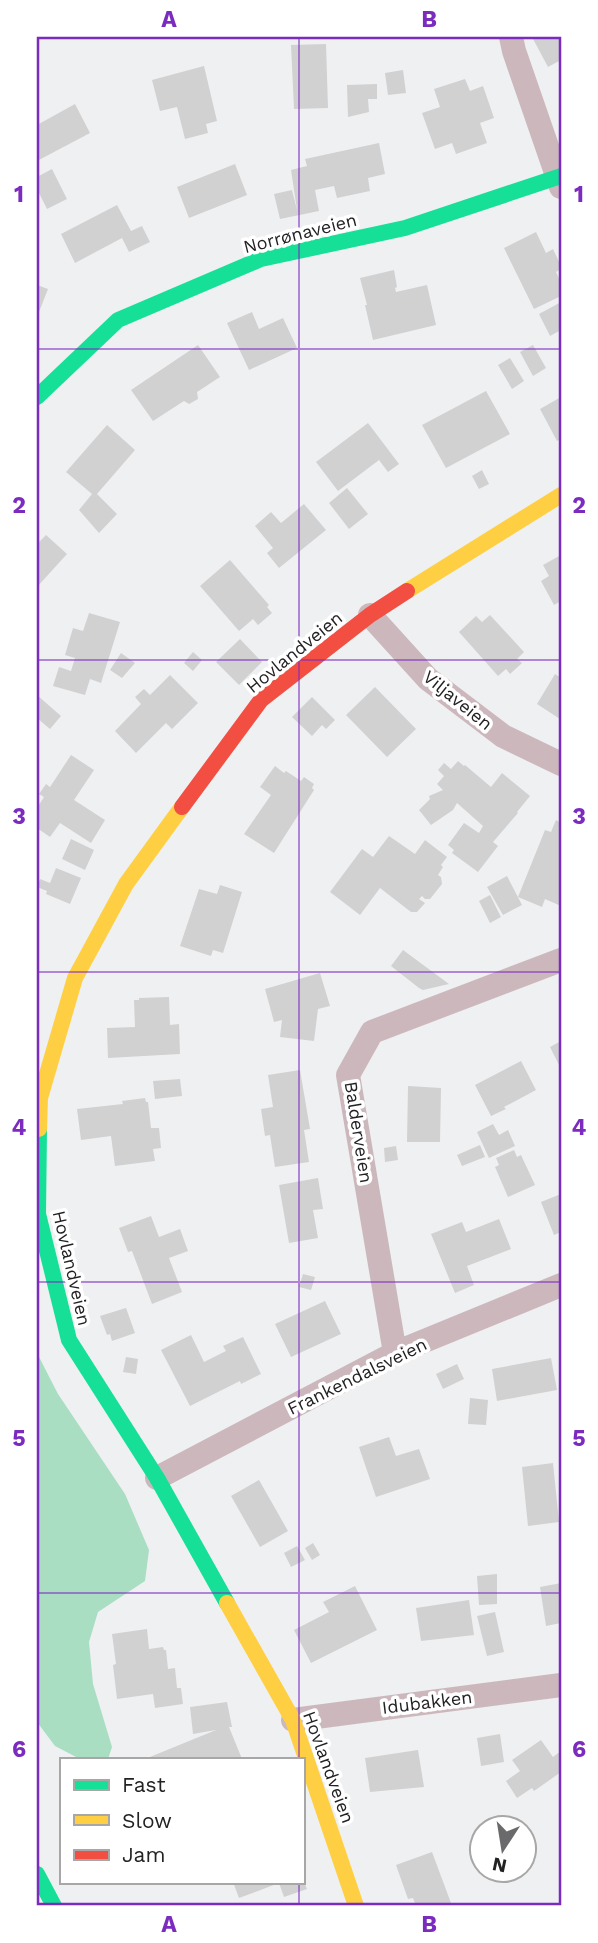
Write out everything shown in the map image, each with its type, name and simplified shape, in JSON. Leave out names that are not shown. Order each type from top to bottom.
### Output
[{"type":"main road","name":"Norrønaveien","points":[[37,397],[118,320],[261,259],[405,228],[560,180]]},
{"type":"main road","name":"Hovlandveien","points":[[356,1906],[293,1720],[158,1478],[69,1340],[37,1214],[40,1098],[75,978],[126,884],[261,699],[370,615],[561,495]]},
{"type":"main road","points":[[37,1874],[54,1906]]},
{"type":"street","points":[[511,37],[560,180]]},
{"type":"street","name":"Viljaveien","points":[[370,615],[428,679],[503,736],[561,764]]},
{"type":"street","name":"Balderveien","points":[[395,1353],[348,1075],[372,1032],[561,960]]},
{"type":"street","name":"Frankendalsveien","points":[[158,1478],[395,1353],[561,1285]]},
{"type":"street","name":"Idubakken","points":[[293,1720],[561,1685]]},
{"type":"green space","points":[[37,1353],[58,1394],[125,1494],[149,1550],[145,1581],[98,1612],[89,1642],[93,1684],[112,1747],[108,1758],[78,1758],[55,1746],[37,1722]]},
{"type":"building","points":[[532,37],[561,37],[561,60],[548,67]]},
{"type":"building","points":[[326,44],[328,108],[294,109],[291,45]]},
{"type":"building","points":[[204,66],[217,121],[206,124],[208,133],[185,139],[177,107],[160,111],[152,80]]},
{"type":"building","points":[[403,70],[406,93],[388,95],[385,73]]},
{"type":"building","points":[[465,79],[470,91],[483,86],[494,118],[480,123],[487,143],[456,154],[452,143],[435,149],[422,113],[440,107],[434,89]]},
{"type":"building","points":[[377,84],[377,99],[368,99],[369,112],[348,117],[347,85]]},
{"type":"building","points":[[75,104],[90,133],[37,161],[37,125]]},
{"type":"building","points":[[379,143],[385,174],[368,178],[370,191],[337,198],[334,186],[315,190],[319,211],[280,219],[274,194],[292,190],[297,210],[291,170],[307,166],[305,159]]},
{"type":"building","points":[[235,164],[247,195],[189,218],[177,187]]},
{"type":"building","points":[[52,169],[67,199],[47,209],[37,189],[37,177]]},
{"type":"building","points":[[117,205],[131,231],[142,226],[150,242],[129,252],[122,238],[75,263],[61,234]]},
{"type":"building","points":[[536,232],[546,253],[553,249],[561,266],[556,272],[561,283],[561,296],[534,309],[504,248]]},
{"type":"building","points":[[394,270],[396,292],[427,285],[436,325],[373,340],[360,278]]},
{"type":"building","points":[[37,285],[48,289],[37,317]]},
{"type":"building","points":[[561,302],[561,330],[550,336],[539,314]]},
{"type":"building","points":[[252,312],[259,329],[283,318],[297,348],[249,370],[227,323]]},
{"type":"building","points":[[198,345],[220,377],[197,392],[198,399],[189,404],[184,401],[153,421],[131,390]]},
{"type":"building","points":[[533,345],[546,368],[533,376],[520,352]]},
{"type":"building","points":[[510,358],[524,381],[512,389],[498,365]]},
{"type":"building","points":[[486,391],[510,434],[446,468],[422,425]]},
{"type":"building","points":[[561,397],[561,439],[557,441],[540,409]]},
{"type":"building","points":[[368,423],[399,464],[388,472],[379,460],[338,491],[316,462]]},
{"type":"building","points":[[107,425],[135,450],[97,494],[117,514],[99,533],[79,510],[92,494],[66,472]]},
{"type":"building","points":[[482,470],[489,484],[479,489],[472,476]]},
{"type":"building","points":[[347,488],[368,514],[349,529],[329,503]]},
{"type":"building","points":[[304,504],[326,530],[279,568],[267,553],[273,548],[255,526],[271,512],[281,523]]},
{"type":"building","points":[[46,535],[67,554],[37,587],[37,544]]},
{"type":"building","points":[[561,555],[561,601],[554,605],[541,581],[549,576],[543,565]]},
{"type":"building","points":[[230,560],[269,605],[267,607],[272,613],[258,625],[253,619],[239,631],[200,586]]},
{"type":"building","points":[[89,613],[120,622],[101,683],[90,679],[85,695],[53,686],[59,667],[71,671],[75,658],[65,655],[73,628],[83,631]]},
{"type":"building","points":[[490,615],[524,652],[517,659],[522,663],[510,674],[506,669],[498,676],[459,632],[476,616],[482,622]]},
{"type":"building","points":[[240,639],[262,662],[239,685],[216,662]]},
{"type":"building","points":[[193,652],[202,660],[193,671],[184,663]]},
{"type":"building","points":[[121,653],[135,663],[122,678],[110,670]]},
{"type":"building","points":[[555,674],[561,678],[560,719],[537,704]]},
{"type":"building","points":[[170,675],[198,703],[172,729],[166,723],[136,753],[115,731],[141,704],[135,697],[144,689],[150,695]]},
{"type":"building","points":[[375,687],[416,729],[387,757],[346,715]]},
{"type":"building","points":[[37,695],[61,716],[50,729],[37,718]]},
{"type":"building","points":[[312,697],[335,720],[326,729],[322,725],[312,736],[292,717]]},
{"type":"building","points":[[71,755],[94,770],[74,800],[105,820],[91,843],[60,823],[50,837],[37,828],[37,808],[44,797],[39,794],[46,784],[50,787]]},
{"type":"building","points":[[458,761],[491,787],[502,773],[530,796],[493,842],[498,846],[478,872],[452,853],[454,850],[448,845],[464,823],[479,833],[483,826],[457,803],[453,810],[431,825],[419,810],[430,799],[429,796],[443,790],[437,784],[444,776],[438,770],[444,763],[451,769]]},
{"type":"building","points":[[275,766],[301,781],[304,777],[314,784],[314,790],[274,853],[244,834],[271,795],[260,787]]},
{"type":"building","points":[[556,820],[561,823],[561,906],[545,899],[542,907],[518,897],[545,830],[551,832]]},
{"type":"building","points":[[389,836],[415,854],[425,840],[447,857],[438,875],[442,884],[430,899],[422,896],[419,899],[425,903],[417,912],[411,912],[380,888],[360,915],[330,892],[362,849],[373,857]]},
{"type":"building","points":[[71,839],[94,850],[85,870],[62,859]]},
{"type":"building","points":[[56,868],[81,878],[70,904],[46,894],[47,891],[37,887],[40,879],[50,883]]},
{"type":"building","points":[[507,876],[522,905],[503,915],[487,887]]},
{"type":"building","points":[[220,885],[242,892],[223,953],[213,950],[211,956],[180,946],[199,889],[217,894]]},
{"type":"building","points":[[490,895],[501,917],[490,923],[479,901]]},
{"type":"building","points":[[403,950],[449,984],[423,990],[419,988],[391,966]]},
{"type":"building","points":[[320,973],[330,1006],[318,1009],[314,1041],[280,1037],[282,1020],[274,1022],[265,989]]},
{"type":"building","points":[[169,997],[170,1025],[179,1024],[180,1054],[108,1058],[107,1028],[135,1027],[134,1000]]},
{"type":"building","points":[[561,1041],[561,1069],[550,1047]]},
{"type":"building","points":[[521,1061],[536,1090],[491,1116],[475,1085]]},
{"type":"building","points":[[300,1070],[310,1129],[304,1130],[309,1162],[275,1167],[270,1135],[265,1136],[261,1109],[273,1107],[268,1075]]},
{"type":"building","points":[[180,1079],[182,1096],[155,1099],[153,1081]]},
{"type":"building","points":[[408,1086],[441,1088],[440,1142],[407,1142]]},
{"type":"building","points":[[145,1098],[148,1102],[151,1128],[159,1128],[161,1148],[153,1149],[155,1161],[115,1166],[111,1136],[81,1140],[77,1109],[123,1104],[122,1101]]},
{"type":"building","points":[[493,1124],[499,1135],[508,1130],[515,1146],[489,1158],[477,1132]]},
{"type":"building","points":[[480,1145],[485,1157],[462,1166],[457,1155]]},
{"type":"building","points":[[396,1146],[398,1160],[385,1162],[384,1148]]},
{"type":"building","points":[[514,1150],[517,1157],[521,1155],[535,1185],[508,1197],[495,1167],[499,1165],[496,1158]]},
{"type":"building","points":[[318,1178],[323,1209],[313,1210],[318,1238],[289,1243],[279,1185]]},
{"type":"building","points":[[561,1194],[561,1232],[554,1235],[541,1202]]},
{"type":"building","points":[[151,1216],[159,1237],[180,1229],[188,1251],[169,1258],[182,1292],[152,1304],[132,1251],[128,1252],[119,1228]]},
{"type":"building","points":[[499,1219],[511,1249],[467,1266],[474,1285],[455,1293],[431,1234],[462,1222],[466,1232]]},
{"type":"building","points":[[303,1274],[315,1277],[311,1290],[299,1287]]},
{"type":"building","points":[[325,1301],[341,1334],[291,1357],[275,1324]]},
{"type":"building","points":[[126,1308],[135,1333],[112,1341],[100,1316]]},
{"type":"building","points":[[191,1335],[204,1362],[226,1351],[223,1346],[243,1337],[261,1374],[241,1384],[240,1381],[190,1406],[161,1350]]},
{"type":"building","points":[[126,1357],[138,1359],[136,1374],[123,1372]]},
{"type":"building","points":[[551,1358],[557,1390],[497,1401],[492,1369]]},
{"type":"building","points":[[457,1364],[464,1379],[443,1389],[436,1374]]},
{"type":"building","points":[[470,1398],[488,1400],[486,1425],[468,1424]]},
{"type":"building","points":[[389,1437],[396,1456],[419,1449],[430,1479],[376,1497],[359,1447]]},
{"type":"building","points":[[553,1463],[559,1522],[528,1526],[522,1467]]},
{"type":"building","points":[[259,1480],[288,1531],[260,1547],[231,1496]]},
{"type":"building","points":[[313,1543],[320,1555],[312,1560],[305,1548]]},
{"type":"building","points":[[297,1546],[305,1560],[291,1567],[284,1553]]},
{"type":"building","points":[[497,1574],[497,1604],[479,1605],[477,1576]]},
{"type":"building","points":[[561,1583],[561,1623],[546,1626],[540,1587]]},
{"type":"building","points":[[355,1586],[377,1630],[311,1663],[294,1630],[329,1612],[323,1602]]},
{"type":"building","points":[[469,1600],[474,1635],[421,1641],[416,1608]]},
{"type":"building","points":[[495,1612],[504,1652],[487,1656],[477,1616]]},
{"type":"building","points":[[147,1629],[149,1649],[163,1647],[166,1650],[168,1669],[175,1668],[177,1688],[181,1688],[183,1704],[155,1708],[153,1694],[117,1699],[112,1634]]},
{"type":"building","points":[[227,1702],[232,1727],[229,1727],[242,1758],[147,1758],[216,1730],[193,1734],[190,1707]]},
{"type":"building","points":[[500,1734],[504,1762],[481,1766],[477,1738]]},
{"type":"building","points":[[541,1740],[553,1757],[561,1751],[561,1772],[534,1791],[532,1788],[517,1798],[506,1781],[520,1771],[512,1760]]},
{"type":"building","points":[[418,1750],[424,1787],[370,1792],[365,1758]]},
{"type":"building","points":[[432,1852],[451,1903],[443,1906],[416,1906],[413,1898],[408,1899],[396,1865]]},
{"type":"building","points":[[304,1882],[307,1889],[284,1897],[279,1884]]},
{"type":"building","points":[[234,1884],[276,1884],[239,1898]]},
{"type":"traffic: fast","points":[[37,397],[118,320],[261,259],[405,228],[561,176]]},
{"type":"traffic: fast","points":[[39,1129],[38,1214],[69,1340],[157,1478],[227,1603]]},
{"type":"traffic: fast","points":[[37,1874],[54,1906]]},
{"type":"traffic: slow","points":[[407,591],[561,495]]},
{"type":"traffic: slow","points":[[39,1129],[40,1098],[75,978],[126,884],[182,807]]},
{"type":"traffic: slow","points":[[227,1603],[293,1720],[356,1906]]},
{"type":"traffic: jam","points":[[182,807],[261,700],[370,615],[407,591]]}]
